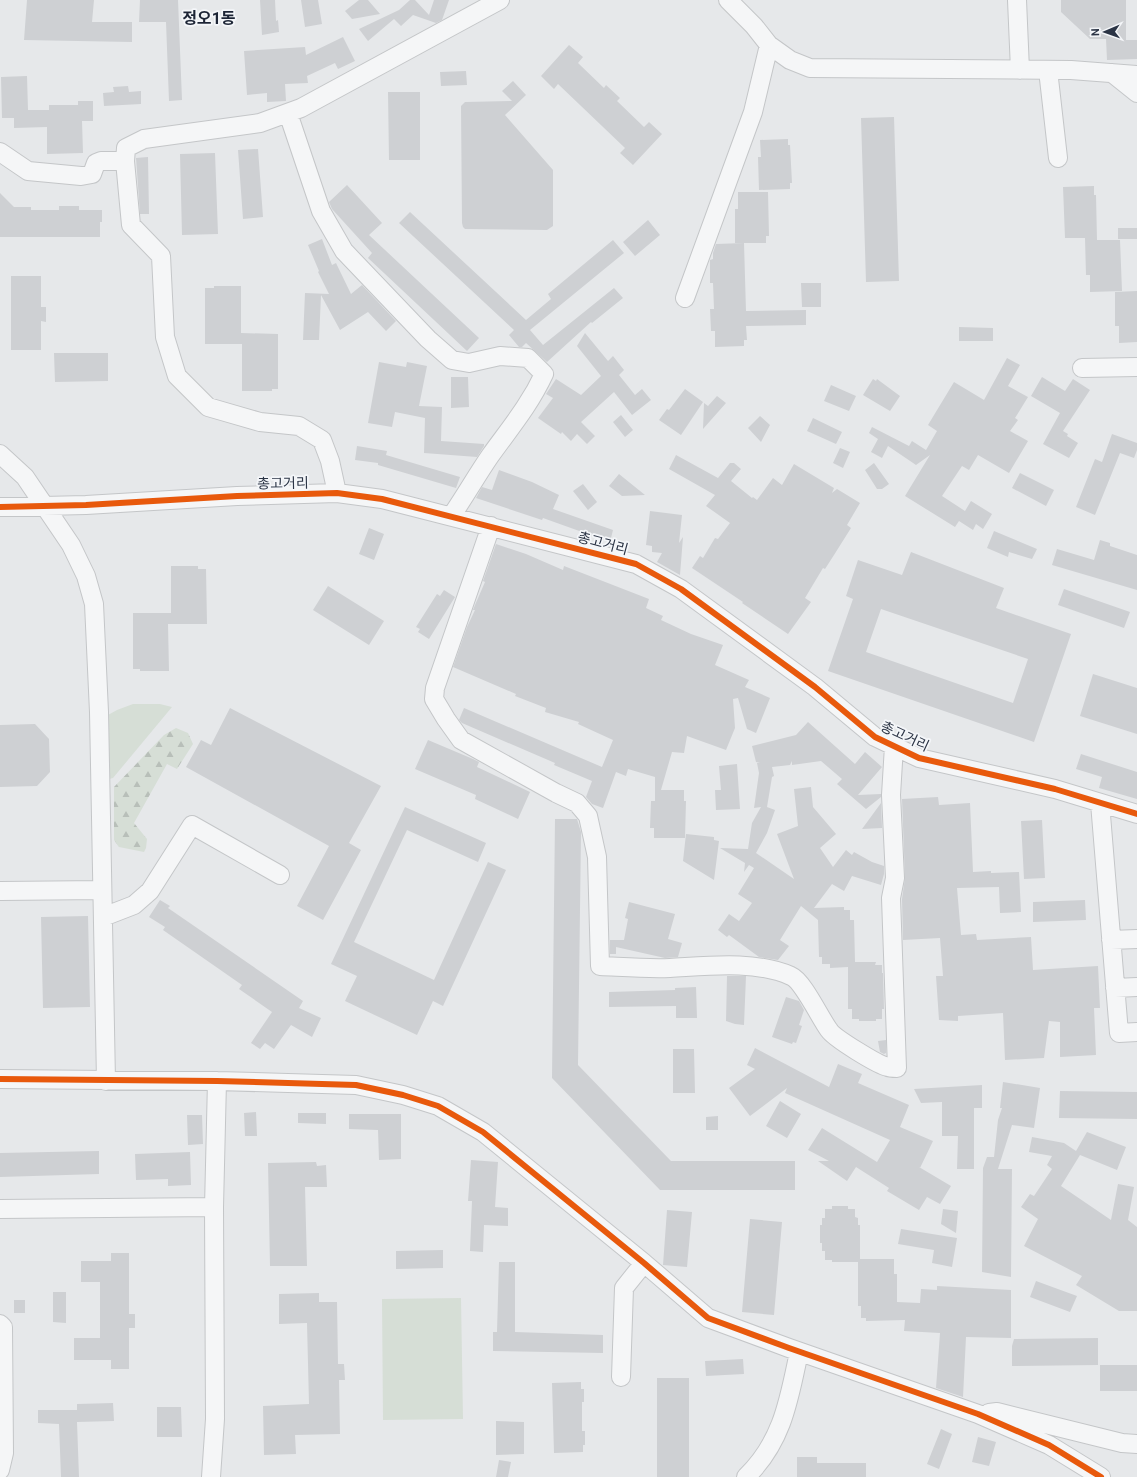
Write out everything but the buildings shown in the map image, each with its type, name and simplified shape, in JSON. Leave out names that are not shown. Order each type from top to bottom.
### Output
[{"type":"street","points":[[337,493],[330,461],[322,440],[299,426],[260,422],[208,407],[178,376],[165,337],[162,256],[131,225],[125,161],[126,148],[144,139],[260,123],[301,108],[500,0]]},
{"type":"street","points":[[728,0],[754,26],[769,45],[790,60],[810,68],[1048,70],[1137,74]]},
{"type":"street","points":[[1017,0],[1020,70]]},
{"type":"street","points":[[684,298],[753,112],[769,45]]},
{"type":"street","points":[[1048,70],[1058,158]]},
{"type":"street","points":[[1112,73],[1137,93]]},
{"type":"street","points":[[288,113],[322,211],[344,251],[428,339],[452,360],[469,363],[500,356],[528,358],[544,374],[537,389],[519,418],[490,456],[452,516]]},
{"type":"street","points":[[0,152],[28,170],[81,176],[92,174],[96,163],[101,161],[125,161]]},
{"type":"street","points":[[1082,368],[1137,367]]},
{"type":"street","points":[[0,454],[25,477],[71,544],[86,576],[94,604],[99,712],[106,1081]]},
{"type":"street","name":"총고거리","points":[[0,507],[86,505],[237,496],[337,493],[382,498],[636,564],[681,589],[815,687],[875,737],[919,758],[1055,788],[1137,814]]},
{"type":"street","points":[[491,526],[434,688],[434,699],[461,740],[556,793],[578,803],[588,816],[597,858],[600,966],[669,968],[718,966],[754,967],[775,970],[793,976],[802,987],[830,1032],[862,1054],[887,1067],[897,1068],[890,898],[895,878],[892,795],[894,746]]},
{"type":"street","points":[[1100,803],[1119,1033],[1137,1032]]},
{"type":"street","points":[[103,917],[134,905],[150,891],[192,825],[280,875]]},
{"type":"street","points":[[0,891],[102,890]]},
{"type":"street","points":[[1111,940],[1137,939]]},
{"type":"street","points":[[1115,988],[1137,987]]},
{"type":"street","points":[[0,1079],[356,1085],[438,1106],[483,1132],[644,1263],[708,1318],[799,1352],[978,1414],[1049,1445],[1101,1477]]},
{"type":"street","points":[[211,1477],[215,1419],[214,1207],[217,1082]]},
{"type":"street","points":[[0,1209],[214,1207]]},
{"type":"street","points":[[621,1377],[624,1288],[644,1263]]},
{"type":"street","points":[[0,1324],[3,1327],[4,1453],[0,1470]]},
{"type":"street","points":[[746,1477],[754,1470],[778,1434],[789,1401],[799,1352]]},
{"type":"street","points":[[978,1414],[997,1412],[1122,1443],[1137,1444]]},
{"type":"green space","points":[[133,704],[160,704],[172,707],[113,778],[109,779],[107,778],[108,715]]},
{"type":"green space","points":[[176,728],[188,733],[193,744],[177,769],[167,764],[134,823],[147,839],[146,848],[144,852],[119,847],[114,840],[114,787],[164,735]]},
{"type":"green space","points":[[461,1298],[463,1419],[383,1420],[382,1299]]},
{"type":"cycle path","points":[[0,507],[86,505],[237,496],[337,493],[382,499],[636,564],[681,589],[815,687],[875,737],[919,758],[1055,789],[1137,814]]},
{"type":"cycle path","points":[[0,1079],[217,1081],[356,1085],[403,1095],[438,1106],[483,1132],[644,1263],[708,1318],[978,1414],[1049,1445],[1101,1477]]},
{"type":"district","name":"정오1동","points":[[209,18]]}]
